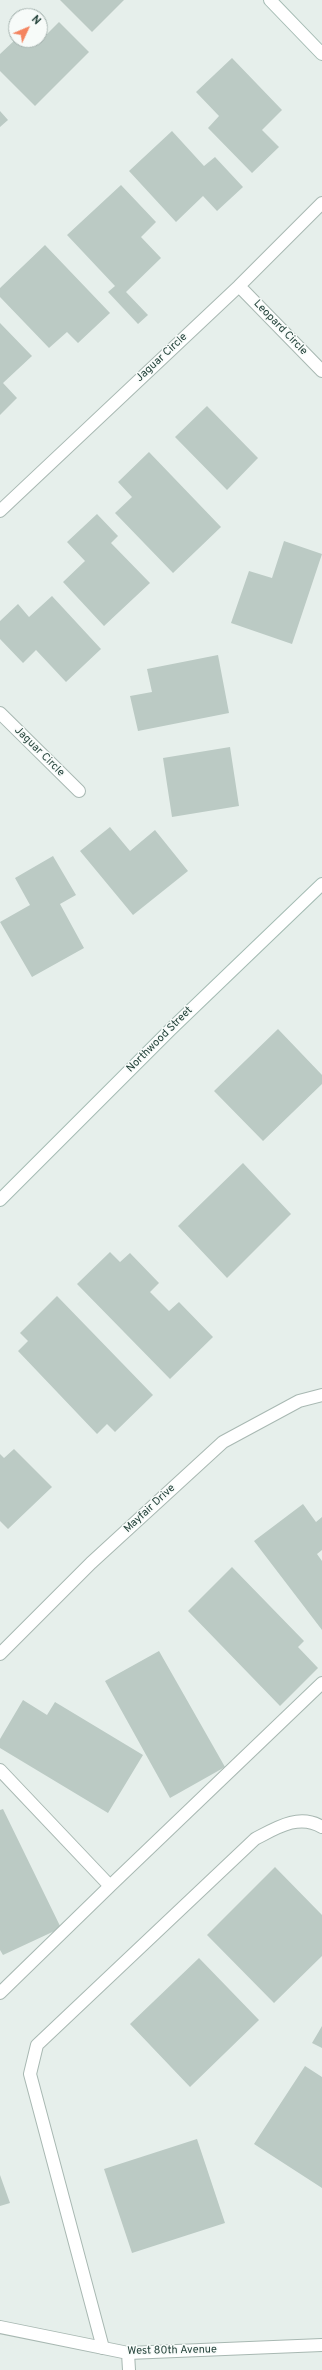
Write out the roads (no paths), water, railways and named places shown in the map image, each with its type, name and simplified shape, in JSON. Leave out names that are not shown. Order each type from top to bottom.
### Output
[{"type":"street","points":[[270,0],[322,54]]},
{"type":"street","name":"Jaguar Circle","points":[[0,511],[239,286],[322,203]]},
{"type":"street","name":"Leopard Circle","points":[[239,286],[322,371]]},
{"type":"street","name":"Jaguar Circle","points":[[0,713],[79,791]]},
{"type":"street","name":"Northwood Street","points":[[0,1200],[170,1030],[322,884]]},
{"type":"street","name":"Mayfair Drive","points":[[0,1654],[91,1563],[223,1442],[299,1401],[322,1394]]},
{"type":"street","points":[[0,1993],[322,1683]]},
{"type":"street","points":[[0,1770],[110,1886]]},
{"type":"street","points":[[104,2348],[30,2074],[37,2045],[255,1839],[290,1821],[317,1824],[322,1827]]},
{"type":"street","name":"West 80th Avenue","points":[[0,2327],[128,2353],[322,2345]]},
{"type":"street","points":[[128,2353],[129,2370]]}]
